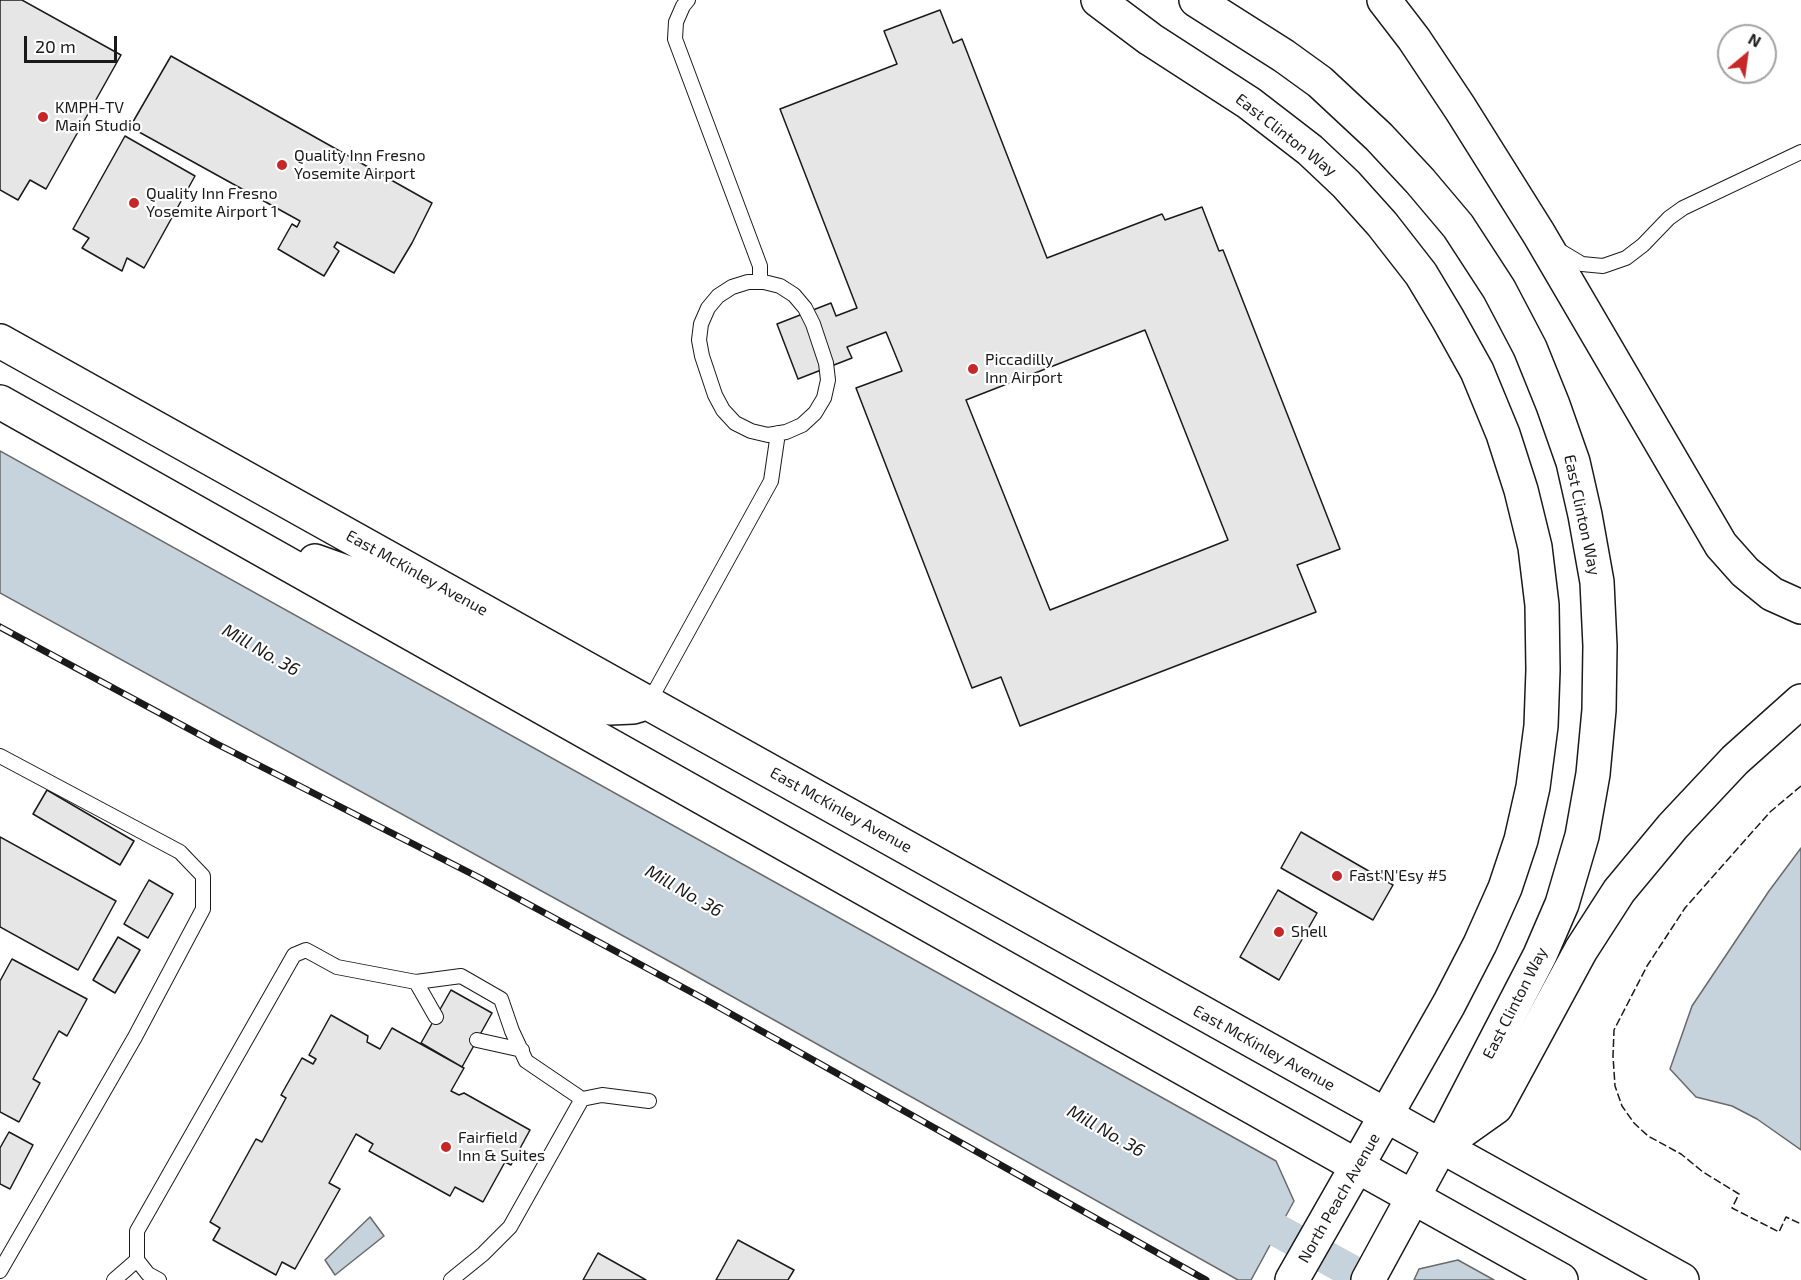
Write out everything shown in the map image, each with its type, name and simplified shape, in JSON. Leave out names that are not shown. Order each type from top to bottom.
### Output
[{"type":"main road","name":"East Clinton Way","points":[[1098,0],[1150,39],[1249,103],[1283,128],[1346,184],[1382,224],[1421,274],[1477,371],[1503,434],[1521,490],[1534,547],[1542,605],[1541,726],[1533,787],[1521,840],[1505,888],[1484,935],[1449,1004],[1385,1116]]},
{"type":"main road","name":"East Clinton Way","points":[[1196,0],[1284,56],[1320,82],[1379,137],[1458,226],[1498,289],[1530,348],[1573,462],[1585,515],[1597,582],[1600,646],[1599,710],[1594,764],[1582,836],[1562,904],[1540,955],[1441,1146]]},
{"type":"main road","points":[[1384,0],[1414,39],[1460,108],[1539,234],[1721,545],[1745,572],[1772,594],[1801,607]]},
{"type":"main road","name":"East McKinley Avenue","points":[[0,340],[1682,1280]]},
{"type":"main road","points":[[0,402],[1561,1280]]},
{"type":"main road","points":[[229,530],[374,582],[586,699],[610,708],[633,707],[649,702]]},
{"type":"main road","points":[[1372,1271],[1441,1146],[1496,1107],[1581,950],[1619,891],[1673,826],[1735,760],[1801,701]]},
{"type":"main road","name":"North Peach Avenue","points":[[1292,1280],[1385,1116]]},
{"type":"lane","points":[[688,0],[676,21],[675,39],[760,266],[760,282]]},
{"type":"lane","points":[[1539,234],[1559,251],[1582,264],[1603,266],[1626,258],[1683,208],[1801,152]]},
{"type":"lane","points":[[748,282],[760,282],[780,286],[794,295],[805,308],[826,363],[828,380],[824,398],[815,413],[802,425],[786,432],[768,435],[751,431],[735,423],[723,410],[715,395],[699,340],[701,324],[708,308],[718,296],[732,287],[748,282]]},
{"type":"lane","points":[[649,702],[771,482],[778,434]]},
{"type":"lane","points":[[0,756],[180,852],[203,876],[203,909],[135,1037],[0,1271]]},
{"type":"lane","points":[[159,1280],[148,1274],[137,1260],[137,1231],[294,955],[306,950],[337,967],[416,982],[460,976],[501,999],[526,1061],[582,1099],[602,1095],[650,1101]]},
{"type":"lane","points":[[416,982],[436,1017]]},
{"type":"lane","points":[[477,1040],[522,1050]]},
{"type":"lane","points":[[451,1280],[483,1254],[510,1227],[582,1099]]},
{"type":"lane","points":[[114,1280],[137,1260]]},
{"type":"water","points":[[0,451],[1276,1161],[1294,1201],[1251,1280],[1238,1280],[676,965],[0,593]]},
{"type":"water","points":[[1801,848],[1801,1150],[1757,1119],[1732,1106],[1696,1097],[1670,1069],[1692,1006],[1769,891]]},
{"type":"water","points":[[370,1217],[384,1236],[335,1275],[325,1260]]},
{"type":"water","points":[[1458,1260],[1494,1280],[1414,1280],[1419,1269]]},
{"type":"building","name":"KMPH-TV Main Studio","points":[[0,0],[22,0],[121,55],[46,189],[30,180],[18,200],[0,190]]},
{"type":"building","name":"Piccadilly Inn Airport","points":[[940,10],[953,43],[962,39],[1047,258],[1162,214],[1165,220],[1202,207],[1219,251],[1223,250],[1340,549],[1297,565],[1316,612],[1020,726],[1001,677],[972,688],[856,388],[902,371],[886,332],[847,347],[852,358],[798,379],[777,324],[831,303],[836,316],[857,308],[780,109],[897,64],[884,31]],"holes":[[[1145,330],[1228,540],[1050,610],[966,400]]]},
{"type":"building","name":"Quality Inn Fresno Yosemite Airport","points":[[171,56],[432,203],[394,273],[337,242],[334,247],[339,251],[324,276],[278,249],[292,224],[297,227],[300,221],[130,127]]},
{"type":"building","name":"Quality Inn Fresno Yosemite Airport 1","points":[[125,136],[195,176],[144,268],[127,258],[122,271],[82,248],[89,238],[73,229]]},
{"type":"building","points":[[47,790],[134,841],[120,865],[33,814]]},
{"type":"building","name":"Fast'N'Esy #5","points":[[1301,832],[1393,885],[1373,920],[1281,868]]},
{"type":"building","points":[[0,837],[116,901],[78,970],[0,927]]},
{"type":"building","points":[[149,880],[173,894],[148,938],[124,924]]},
{"type":"building","points":[[1278,890],[1317,913],[1279,980],[1240,957]]},
{"type":"building","points":[[118,937],[140,950],[115,993],[93,980]]},
{"type":"building","points":[[12,959],[87,999],[67,1036],[59,1031],[33,1079],[40,1083],[19,1122],[0,1112],[0,981]]},
{"type":"building","points":[[451,990],[492,1013],[462,1067],[421,1043]]},
{"type":"building","name":"Fairfield Inn & Suites","points":[[331,1015],[368,1036],[367,1042],[380,1049],[392,1028],[464,1068],[451,1091],[459,1095],[464,1093],[530,1130],[511,1165],[505,1162],[483,1202],[455,1187],[450,1196],[369,1151],[373,1144],[356,1134],[329,1183],[340,1189],[295,1269],[282,1262],[276,1275],[213,1240],[220,1228],[210,1222],[256,1139],[262,1142],[286,1098],[281,1095],[302,1058],[313,1064],[316,1059],[309,1055]]},
{"type":"building","points":[[9,1132],[33,1145],[10,1189],[0,1184],[0,1148]]},
{"type":"building","points":[[738,1240],[794,1270],[788,1280],[716,1280]]},
{"type":"building","points":[[598,1253],[646,1280],[583,1280]]},
{"type":"waterway","name":"Mill No. 36","points":[[1237,1208],[1367,1280]]},
{"type":"railway","points":[[0,627],[217,744],[478,877],[706,1000],[1206,1280]]},
{"type":"fence","points":[[1801,786],[1770,812],[1685,908],[1647,966],[1614,1030],[1613,1056],[1615,1086],[1622,1106],[1634,1123],[1648,1136],[1681,1154],[1703,1172],[1739,1194],[1732,1208],[1779,1232],[1786,1217],[1801,1224]]},
{"type":"place","name":"KMPH-TV Main Studio","points":[[43,117]]},
{"type":"place","name":"Quality Inn Fresno Yosemite Airport","points":[[282,165]]},
{"type":"place","name":"Quality Inn Fresno Yosemite Airport 1","points":[[134,203]]},
{"type":"place","name":"Piccadilly Inn Airport","points":[[973,369]]},
{"type":"place","name":"Fast'N'Esy #5","points":[[1337,876]]},
{"type":"place","name":"Shell","points":[[1279,932]]},
{"type":"place","name":"Fairfield Inn & Suites","points":[[446,1147]]}]
